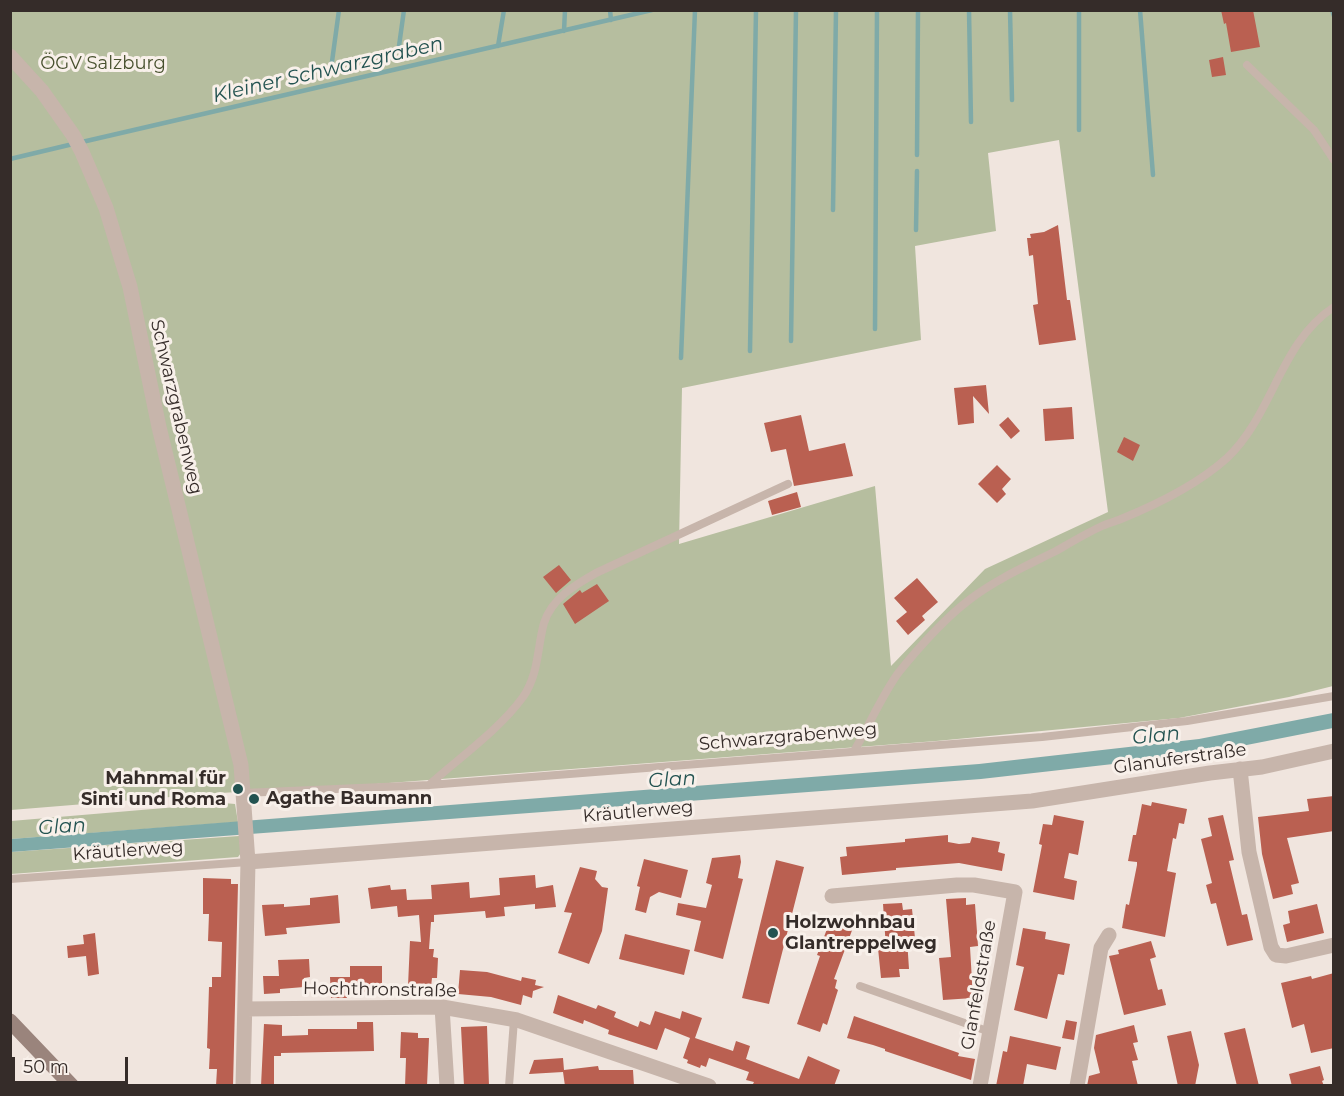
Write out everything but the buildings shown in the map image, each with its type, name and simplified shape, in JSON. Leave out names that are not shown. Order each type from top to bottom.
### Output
[{"type":"street","name":"Schwarzgrabenweg","points":[[10,56],[42,92],[73,135],[106,208],[130,287],[159,427],[241,765],[243,797]]},
{"type":"street","name":"Glanuferstraße","points":[[1032,801],[1262,767],[1334,751]]},
{"type":"street","points":[[1240,769],[1249,852],[1271,946],[1276,955],[1286,956],[1334,945]]},
{"type":"street","points":[[243,797],[247,858],[243,1086]]},
{"type":"street","name":"Kräutlerweg","points":[[247,858],[1032,801]]},
{"type":"street","name":"Glanfeldstraße","points":[[832,896],[957,885],[974,885],[1015,892],[980,1086]]},
{"type":"street","points":[[1077,1086],[1101,948],[1109,935]]},
{"type":"street","points":[[442,1007],[447,1086]]},
{"type":"street","name":"Hochthronstraße","points":[[245,1009],[442,1007],[514,1020],[667,1078],[709,1086]]},
{"type":"street","points":[[10,1021],[72,1086]]},
{"type":"lane","points":[[1247,65],[1314,130],[1334,160]]},
{"type":"lane","points":[[855,751],[898,674],[958,608],[985,589],[1022,568],[1100,527],[1175,493],[1197,480],[1228,456],[1246,436],[1303,335],[1315,321],[1334,307]]},
{"type":"lane","points":[[429,786],[499,723],[523,696],[535,672],[544,621],[567,591],[596,573],[788,484]]},
{"type":"lane","name":"Schwarzgrabenweg","points":[[243,797],[429,786],[1042,737],[1187,721],[1334,696]]},
{"type":"lane","name":"Kräutlerweg","points":[[10,879],[247,858]]},
{"type":"lane","points":[[860,986],[990,1032]]},
{"type":"lane","points":[[509,1086],[514,1020]]},
{"type":"green space","name":"ÖGV Salzburg","points":[[11,11],[1333,11],[1333,686],[1289,697],[1179,718],[936,741],[11,810]],"holes":[[[1059,140],[1108,512],[985,569],[891,666],[875,486],[679,544],[682,388],[921,340],[915,246],[996,231],[988,153]]]},
{"type":"green space","points":[[224,803],[235,804],[238,822],[11,839],[11,821]]},
{"type":"green space","points":[[239,836],[241,853],[238,857],[11,874],[11,852]]},
{"type":"water","points":[[1333,713],[1333,728],[1201,754],[981,779],[11,852],[11,839],[979,764],[1199,739]]},
{"type":"waterway","points":[[331,69],[339,10]]},
{"type":"waterway","points":[[399,46],[404,10]]},
{"type":"waterway","points":[[498,46],[504,10]]},
{"type":"waterway","points":[[564,31],[565,10]]},
{"type":"waterway","points":[[610,10],[611,20]]},
{"type":"waterway","name":"Kleiner Schwarzgraben","points":[[82,142],[652,10]]},
{"type":"waterway","points":[[681,358],[695,10]]},
{"type":"waterway","points":[[750,351],[756,10]]},
{"type":"waterway","points":[[791,341],[796,10]]},
{"type":"waterway","points":[[833,210],[836,10]]},
{"type":"waterway","points":[[875,329],[877,10]]},
{"type":"waterway","points":[[917,155],[918,10]]},
{"type":"waterway","points":[[969,10],[971,122]]},
{"type":"waterway","points":[[1010,10],[1012,100]]},
{"type":"waterway","points":[[1079,10],[1079,130]]},
{"type":"waterway","points":[[1140,10],[1153,175]]},
{"type":"waterway","points":[[1332,10],[1334,16]]},
{"type":"waterway","name":"Kleiner Schwarzgraben","points":[[10,159],[73,144]]},
{"type":"waterway","points":[[916,230],[917,171]]},
{"type":"place","name":"Mahnmal für Sinti und Roma","points":[[238,789]]},
{"type":"place","name":"Agathe Baumann","points":[[254,799]]},
{"type":"place","name":"Holzwohnbau Glantreppelweg","points":[[773,933]]},
{"type":"water label","name":"Glan","points":[[1156,736]]},
{"type":"water label","name":"Glan","points":[[672,780]]},
{"type":"water label","name":"Glan","points":[[62,827]]}]
